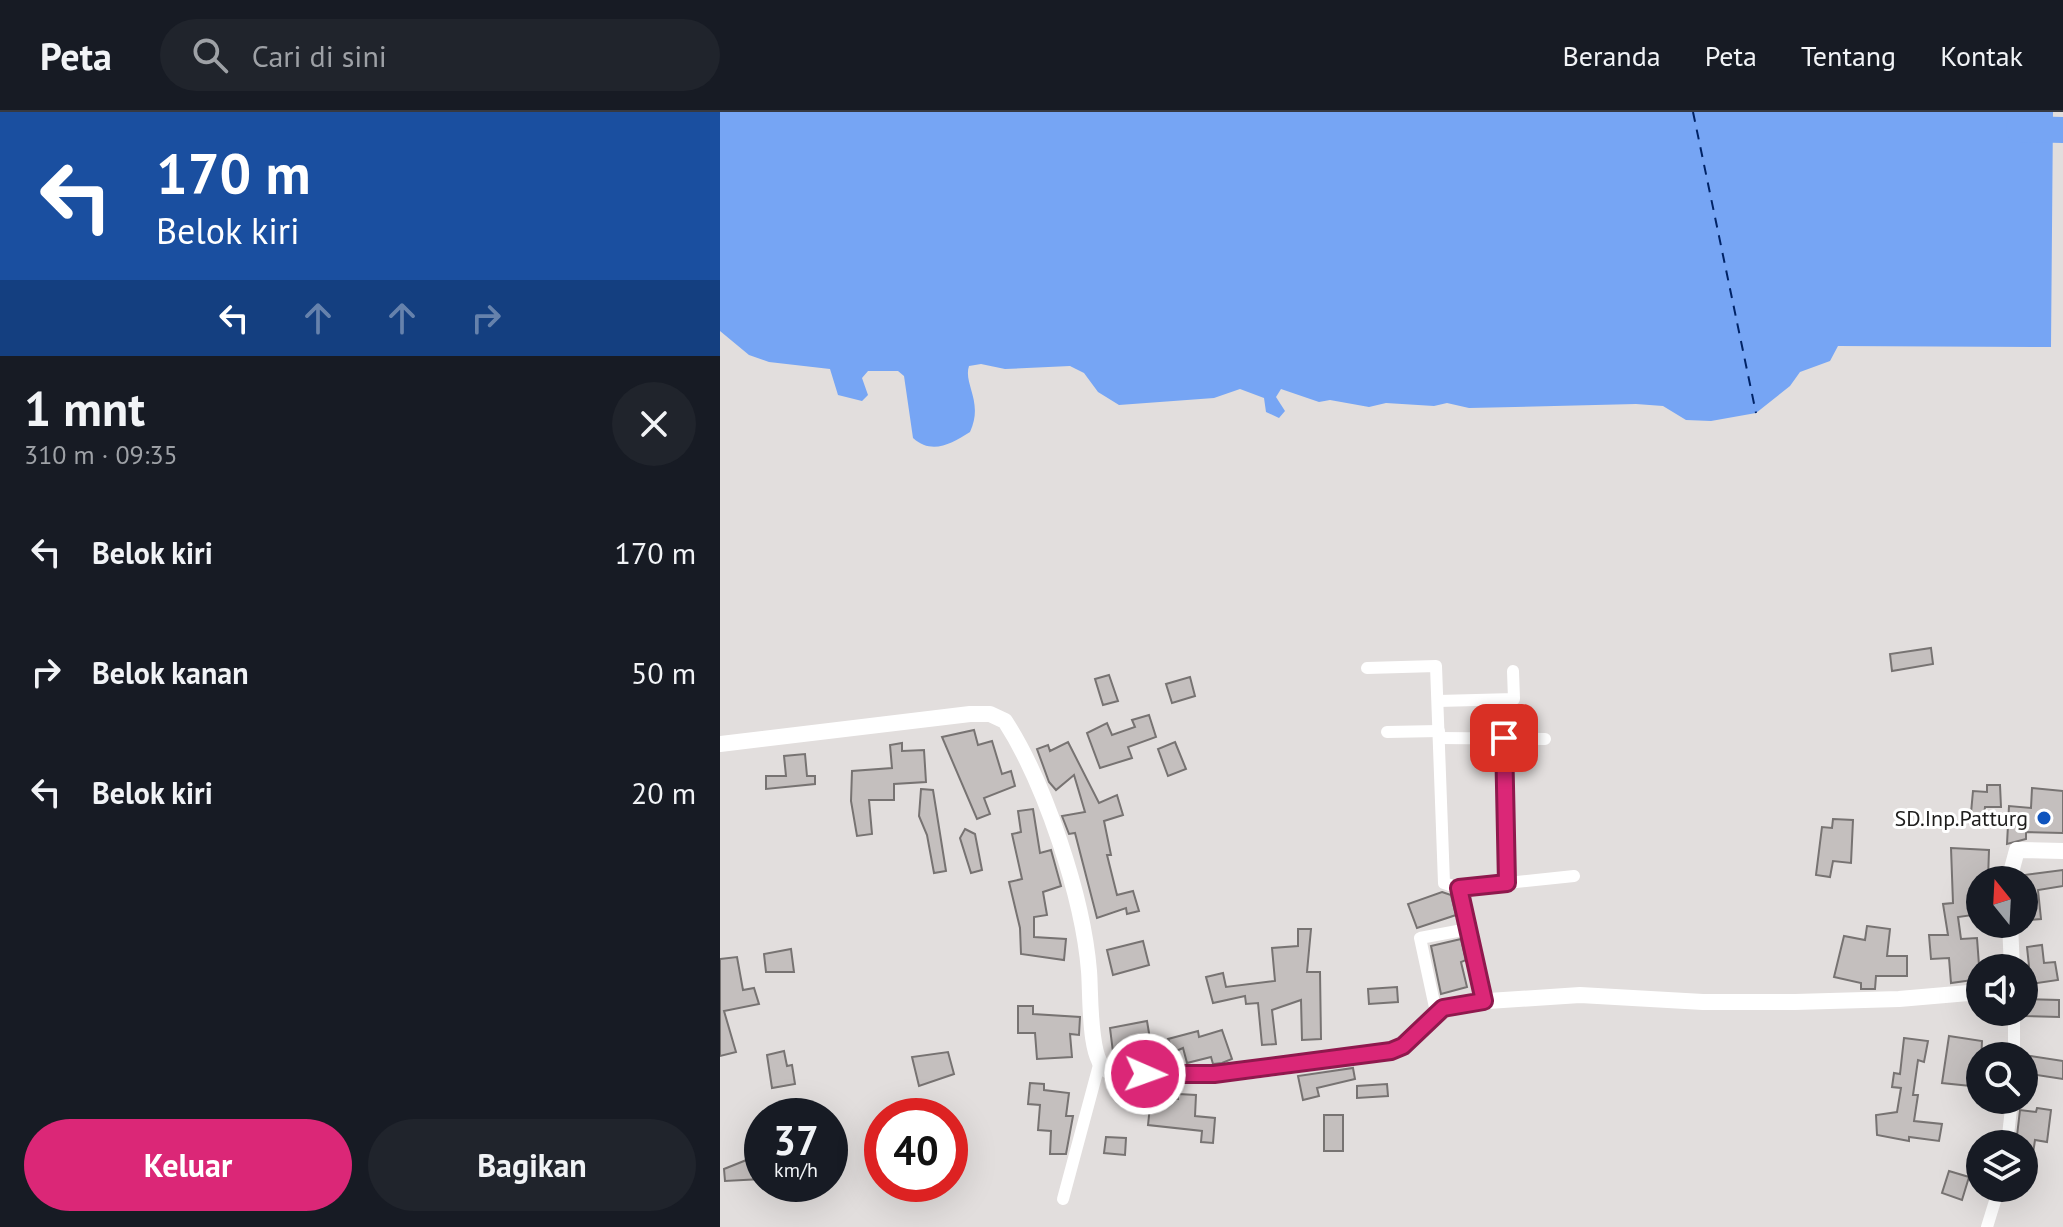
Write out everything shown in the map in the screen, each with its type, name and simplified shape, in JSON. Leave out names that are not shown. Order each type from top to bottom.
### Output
[{"type":"street","points":[[1367,668],[1436,666],[1444,883],[1459,888],[1574,876]]},
{"type":"street","points":[[1438,701],[1514,699],[1513,671]]},
{"type":"street","points":[[720,744],[970,714],[990,714],[1005,721],[1049,817],[1072,884],[1088,963],[1099,1065],[1063,1199]]},
{"type":"street","points":[[1387,732],[1545,739]]},
{"type":"street","points":[[1504,738],[1507,883]]},
{"type":"street","points":[[2013,866],[2017,850],[2063,851]]},
{"type":"street","points":[[1459,888],[1484,1001]]},
{"type":"street","points":[[1436,1012],[1420,938],[1468,929]]},
{"type":"street","points":[[1099,1065],[1118,1072],[1200,1075],[1391,1051],[1403,1046],[1436,1012],[1451,1005],[1484,1001],[1580,995],[1703,1002],[1795,1002],[1966,993]]},
{"type":"street","points":[[1987,1227],[1995,1202]]},
{"type":"water","points":[[720,112],[2053,112],[2051,347],[1838,346],[1830,361],[1800,372],[1790,386],[1756,413],[1711,421],[1686,420],[1663,406],[1636,404],[1469,408],[1447,403],[1434,406],[1386,403],[1369,407],[1330,400],[1319,402],[1281,389],[1276,397],[1285,411],[1279,418],[1266,412],[1264,398],[1240,389],[1214,398],[1119,405],[1098,392],[1084,373],[1070,366],[1005,369],[981,364],[969,366],[975,412],[970,432],[949,444],[927,446],[913,438],[904,376],[898,371],[868,371],[862,378],[868,395],[862,401],[838,395],[830,369],[769,362],[749,355],[720,331]]},
{"type":"building","points":[[1931,648],[1933,664],[1892,671],[1890,654]]},
{"type":"building","points":[[1109,675],[1118,701],[1103,705],[1095,679]]},
{"type":"building","points":[[1190,677],[1195,696],[1172,703],[1166,684]]},
{"type":"building","points":[[1149,715],[1156,737],[1128,747],[1132,758],[1100,768],[1087,733],[1107,723],[1112,735],[1135,727],[1132,720]]},
{"type":"building","points":[[974,730],[978,745],[992,741],[1002,774],[1011,771],[1015,786],[984,798],[990,814],[977,819],[942,737]]},
{"type":"building","points":[[1068,742],[1099,803],[1117,795],[1123,815],[1104,821],[1111,855],[1107,855],[1117,895],[1133,891],[1139,911],[1127,914],[1126,908],[1097,918],[1075,833],[1069,834],[1062,816],[1085,812],[1074,775],[1056,790],[1049,782],[1037,749],[1048,745],[1050,751]]},
{"type":"building","points":[[1175,742],[1186,769],[1168,776],[1158,749]]},
{"type":"building","points":[[902,743],[902,751],[924,750],[926,782],[894,784],[894,800],[869,800],[872,834],[857,836],[851,801],[852,771],[892,768],[890,745]]},
{"type":"building","points":[[805,754],[807,776],[815,776],[815,784],[766,789],[766,776],[786,776],[784,756]]},
{"type":"building","points":[[1987,785],[2000,785],[2001,807],[1985,807],[1983,825],[1970,824],[1973,791],[1987,792]]},
{"type":"building","points":[[2032,788],[2063,791],[2063,833],[2026,832],[2026,839],[2007,844],[2009,806],[2031,808]]},
{"type":"building","points":[[921,789],[933,790],[946,871],[934,873],[927,835],[919,816]]},
{"type":"building","points":[[1033,809],[1040,853],[1051,850],[1061,886],[1043,892],[1047,915],[1034,917],[1034,937],[1066,939],[1064,960],[1021,954],[1020,928],[1009,882],[1022,879],[1012,834],[1021,832],[1018,811]]},
{"type":"building","points":[[1833,819],[1853,820],[1851,863],[1833,861],[1830,877],[1816,875],[1822,827],[1832,828]]},
{"type":"building","points":[[965,829],[975,834],[982,870],[971,873],[960,838]]},
{"type":"building","points":[[1951,848],[1989,850],[1988,866],[1966,866],[1966,916],[1958,917],[1961,939],[1977,938],[1978,954],[1966,954],[1966,981],[1951,983],[1949,958],[1931,959],[1929,935],[1948,935],[1943,904],[1953,903]]},
{"type":"building","points":[[2063,870],[2063,886],[2038,890],[2038,873]]},
{"type":"building","points":[[2038,890],[2041,919],[2038,919]]},
{"type":"building","points":[[1442,892],[1451,895],[1456,915],[1417,928],[1408,904]]},
{"type":"building","points":[[1867,926],[1890,929],[1887,956],[1907,956],[1907,976],[1876,976],[1875,989],[1861,989],[1861,983],[1834,977],[1844,936],[1865,940]]},
{"type":"building","points":[[1298,929],[1311,929],[1307,972],[1320,972],[1321,1039],[1302,1040],[1301,1000],[1272,1010],[1276,1044],[1262,1045],[1258,1003],[1246,1004],[1245,996],[1213,1003],[1206,977],[1223,973],[1226,987],[1275,981],[1272,948],[1298,946]]},
{"type":"building","points":[[1461,939],[1466,960],[1461,962],[1467,987],[1441,994],[1431,946]]},
{"type":"building","points":[[1143,941],[1149,965],[1113,975],[1107,950]]},
{"type":"building","points":[[2042,945],[2044,963],[2055,962],[2058,980],[2038,983],[2038,954],[2028,954],[2027,947]]},
{"type":"building","points":[[791,949],[794,972],[766,972],[764,954]]},
{"type":"building","points":[[737,957],[743,990],[754,988],[759,1004],[724,1011],[736,1052],[720,1056],[720,959]]},
{"type":"building","points":[[1397,987],[1398,1002],[1369,1004],[1368,989]]},
{"type":"building","points":[[2038,999],[2059,1000],[2059,1017],[2038,1016]]},
{"type":"building","points":[[1018,1006],[1033,1006],[1033,1014],[1080,1017],[1079,1035],[1070,1034],[1072,1057],[1037,1059],[1035,1033],[1018,1033]]},
{"type":"building","points":[[1147,1021],[1150,1039],[1142,1041],[1145,1060],[1114,1060],[1110,1028]]},
{"type":"building","points":[[1222,1030],[1232,1059],[1222,1063],[1213,1064],[1211,1057],[1187,1063],[1183,1048],[1174,1052],[1168,1039],[1198,1031],[1199,1037]]},
{"type":"building","points":[[1949,1036],[1982,1041],[1966,1042],[1966,1086],[1942,1083]]},
{"type":"building","points":[[1904,1038],[1928,1041],[1924,1062],[1918,1060],[1913,1095],[1918,1095],[1914,1121],[1942,1124],[1939,1141],[1909,1137],[1909,1141],[1877,1135],[1876,1115],[1897,1112],[1901,1088],[1892,1087],[1894,1073],[1900,1074]]},
{"type":"building","points":[[784,1051],[787,1066],[792,1065],[795,1084],[772,1088],[767,1055]]},
{"type":"building","points":[[948,1052],[954,1074],[919,1086],[912,1057]]},
{"type":"building","points":[[2038,1057],[2063,1061],[2063,1079],[2038,1075]]},
{"type":"building","points":[[1353,1068],[1355,1079],[1317,1088],[1319,1096],[1303,1100],[1298,1076]]},
{"type":"building","points":[[1030,1083],[1044,1084],[1044,1090],[1069,1093],[1066,1116],[1073,1116],[1066,1154],[1050,1154],[1051,1131],[1038,1130],[1040,1105],[1028,1104]]},
{"type":"building","points":[[1387,1084],[1388,1096],[1357,1098],[1357,1086]]},
{"type":"building","points":[[1178,1094],[1196,1095],[1195,1116],[1215,1118],[1213,1143],[1201,1142],[1202,1131],[1148,1125],[1151,1097],[1178,1099]]},
{"type":"building","points":[[2038,1108],[2051,1110],[2047,1142],[2038,1140],[2038,1130],[2018,1130],[2020,1114],[2038,1114]]},
{"type":"building","points":[[1324,1115],[1343,1115],[1343,1151],[1324,1151]]},
{"type":"building","points":[[1106,1137],[1126,1138],[1125,1155],[1104,1153]]},
{"type":"building","points":[[744,1161],[744,1180],[725,1181],[724,1169]]},
{"type":"building","points":[[1949,1171],[1966,1176],[1962,1200],[1942,1193]]},
{"type":"waterway","points":[[2019,129],[2063,130]]},
{"type":"ferry route","points":[[1693,112],[1756,413]]},
{"type":"place","name":"SD.Inp.Patturg","points":[[2044,818]]},
{"type":"route","points":[[1145,1074],[1214,1074],[1391,1051],[1403,1046],[1443,1008],[1484,1001],[1459,888],[1507,883],[1504,738]]}]
